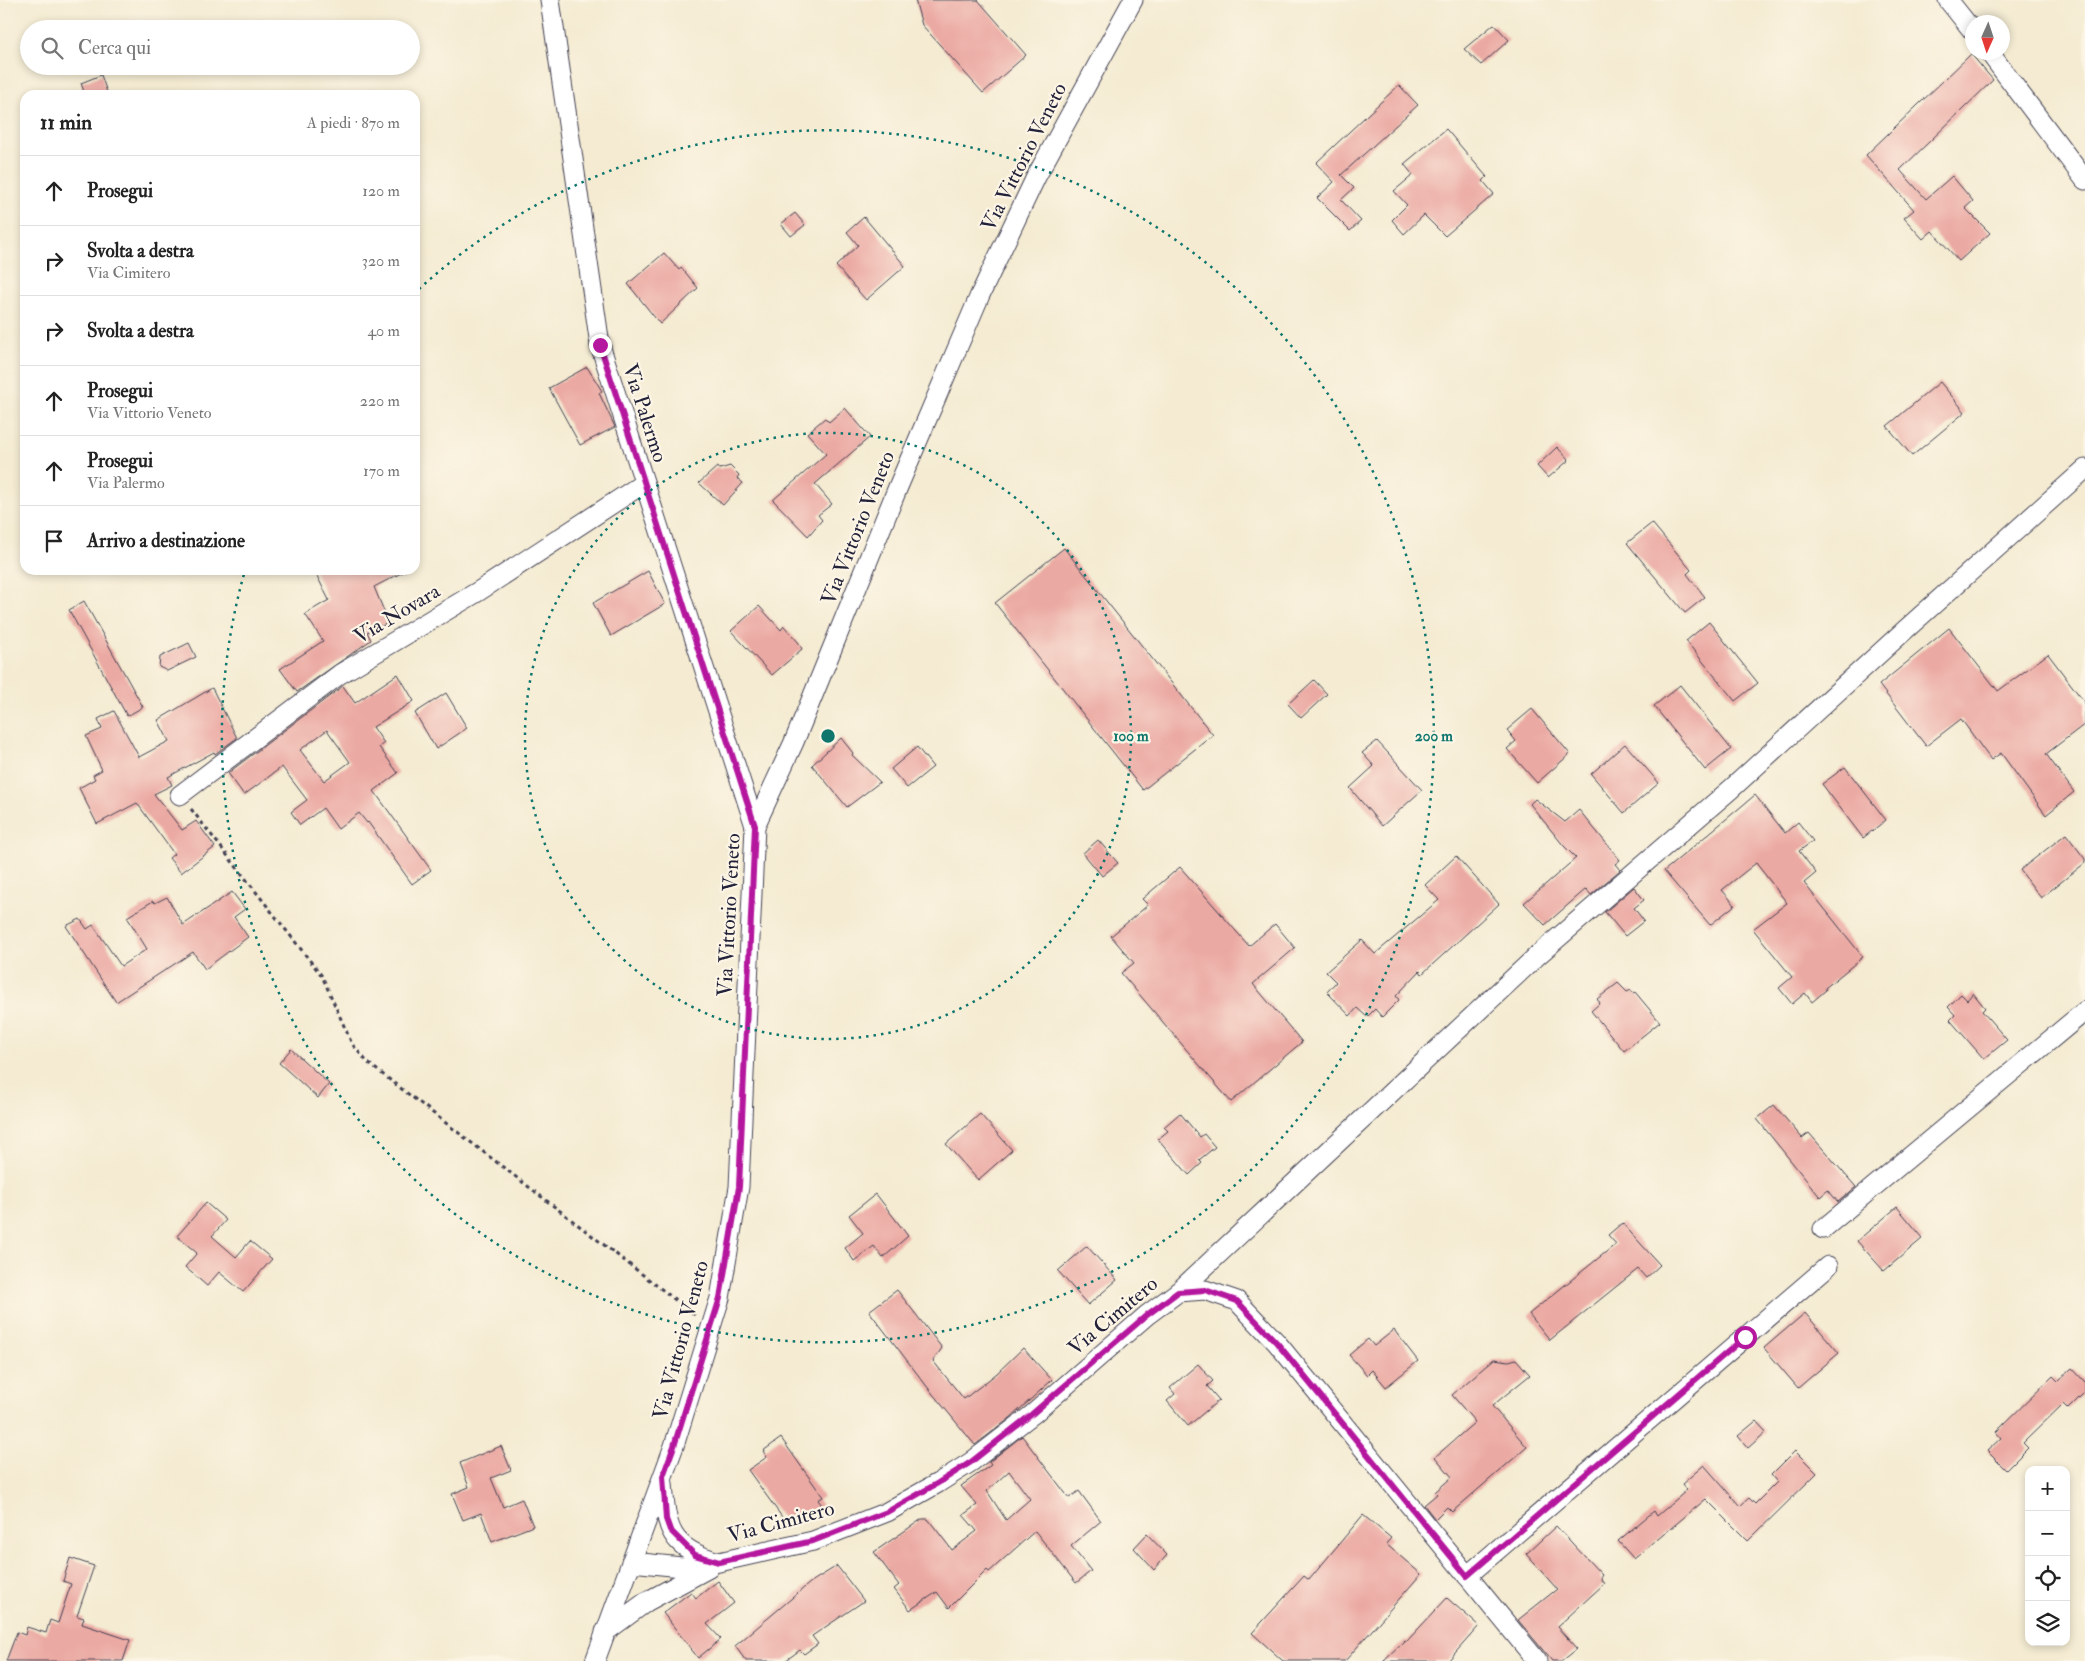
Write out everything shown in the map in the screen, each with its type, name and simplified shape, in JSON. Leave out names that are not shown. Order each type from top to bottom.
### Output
[{"type":"street","name":"Via Palermo","points":[[550,0],[600,345],[755,826]]},
{"type":"street","name":"Via Vittorio Veneto","points":[[601,1658],[605,1632],[674,1446],[720,1298],[739,1187],[755,826],[794,742],[898,487],[980,295],[1036,178],[1133,0]]},
{"type":"street","points":[[1948,0],[1965,21]]},
{"type":"street","points":[[1995,60],[2085,180]]},
{"type":"street","points":[[1178,1292],[1538,955],[1731,789],[2085,469]]},
{"type":"street","name":"Via Novara","points":[[180,795],[340,674],[479,591],[644,483]]},
{"type":"street","points":[[1823,1229],[2085,1010]]},
{"type":"street","points":[[1467,1576],[1828,1266]]},
{"type":"street","name":"Via Cimitero","points":[[631,1562],[682,1567],[719,1562],[813,1541],[887,1512],[971,1462],[1025,1420],[1147,1315],[1178,1292],[1205,1290],[1237,1301],[1277,1343],[1538,1661]]},
{"type":"street","points":[[663,1476],[666,1519],[670,1530],[695,1555],[719,1562]]},
{"type":"street","name":"Via Cimitero","points":[[605,1632],[646,1602],[719,1562]]},
{"type":"path","points":[[180,795],[322,976],[352,1044],[368,1063],[711,1327]]},
{"type":"building","points":[[915,0],[978,0],[1026,55],[983,93],[922,25]]},
{"type":"building","points":[[1494,24],[1509,40],[1481,65],[1464,49]]},
{"type":"building","points":[[1965,60],[1976,60],[1993,80],[1900,170],[1926,199],[1952,176],[1973,201],[1965,208],[1990,233],[1959,261],[1932,231],[1923,239],[1904,218],[1914,210],[1866,155]]},
{"type":"building","points":[[101,75],[106,90],[83,90],[81,83]]},
{"type":"building","points":[[1399,85],[1418,105],[1341,175],[1354,188],[1341,200],[1361,221],[1350,231],[1317,198],[1334,182],[1316,163]]},
{"type":"building","points":[[1446,129],[1487,177],[1483,181],[1494,194],[1445,236],[1424,215],[1404,234],[1392,220],[1407,205],[1394,191],[1413,175],[1404,164]]},
{"type":"building","points":[[795,213],[805,225],[791,236],[781,224]]},
{"type":"building","points":[[864,217],[905,266],[866,300],[836,266],[858,245],[847,232]]},
{"type":"building","points":[[664,253],[679,270],[681,267],[698,288],[660,324],[628,284]]},
{"type":"building","points":[[587,367],[602,391],[599,393],[615,427],[580,445],[549,388]]},
{"type":"building","points":[[1940,382],[1965,412],[1912,456],[1887,426]]},
{"type":"building","points":[[845,408],[870,437],[815,484],[832,504],[818,515],[822,520],[808,536],[773,500],[826,454],[807,433],[825,418],[829,422]]},
{"type":"building","points":[[1557,447],[1569,460],[1548,478],[1537,466]]},
{"type":"building","points":[[730,466],[739,475],[737,478],[743,483],[723,505],[699,483],[717,467],[720,469]]},
{"type":"building","points":[[1652,523],[1691,570],[1687,574],[1705,597],[1685,613],[1627,543]]},
{"type":"building","points":[[1064,548],[1213,735],[1143,790],[995,603]]},
{"type":"building","points":[[648,571],[665,604],[611,636],[593,603]]},
{"type":"building","points":[[316,575],[397,575],[374,587],[389,623],[367,632],[371,640],[297,692],[280,669],[323,641],[305,614],[329,600]]},
{"type":"building","points":[[84,601],[143,707],[127,716],[69,610]]},
{"type":"building","points":[[759,606],[781,630],[784,626],[802,649],[772,675],[731,631]]},
{"type":"building","points":[[1709,622],[1758,683],[1735,701],[1686,641]]},
{"type":"building","points":[[1949,628],[1998,691],[2048,654],[2085,703],[2085,724],[2046,754],[2074,792],[2046,815],[2001,753],[1991,760],[1961,719],[1926,746],[1879,685]]},
{"type":"building","points":[[189,643],[196,657],[167,671],[159,667],[160,657]]},
{"type":"building","points":[[398,674],[414,701],[373,727],[384,743],[379,747],[398,773],[374,791],[431,870],[412,884],[368,822],[359,813],[338,829],[323,808],[300,825],[291,812],[307,800],[282,767],[244,795],[228,773],[343,686],[355,703]],"holes":[[[327,730],[350,762],[324,781],[300,750]]]},
{"type":"building","points":[[1314,680],[1327,694],[1301,718],[1288,704]]},
{"type":"building","points":[[1680,685],[1731,749],[1705,770],[1654,706]]},
{"type":"building","points":[[212,688],[237,738],[215,754],[214,752],[168,777],[172,785],[154,794],[182,830],[196,821],[215,847],[181,873],[169,858],[174,854],[137,803],[97,824],[79,788],[95,779],[93,775],[102,770],[86,736],[102,729],[98,719],[114,711],[139,757],[169,741],[158,720]]},
{"type":"building","points":[[446,693],[467,728],[436,749],[415,713]]},
{"type":"building","points":[[1532,709],[1570,754],[1537,783],[1507,749],[1516,741],[1507,730]]},
{"type":"building","points":[[841,738],[853,753],[852,755],[880,782],[847,807],[812,765]]},
{"type":"building","points":[[1377,741],[1422,790],[1382,826],[1350,788],[1374,766],[1362,753]]},
{"type":"building","points":[[1625,744],[1659,783],[1624,813],[1591,774]]},
{"type":"building","points":[[917,747],[933,767],[907,788],[891,769]]},
{"type":"building","points":[[1845,767],[1886,820],[1863,838],[1822,784]]},
{"type":"building","points":[[1755,795],[1785,833],[1798,822],[1813,841],[1799,851],[1816,873],[1804,883],[1863,957],[1825,988],[1826,990],[1812,1002],[1805,993],[1792,1004],[1779,988],[1792,977],[1753,929],[1787,903],[1756,863],[1722,890],[1735,905],[1710,925],[1664,871]]},
{"type":"building","points":[[1535,799],[1565,822],[1579,810],[1620,860],[1615,864],[1620,870],[1591,895],[1586,889],[1545,925],[1524,903],[1576,858],[1530,804]]},
{"type":"building","points":[[2066,834],[2085,859],[2085,863],[2041,898],[2020,870]]},
{"type":"building","points":[[1098,840],[1118,863],[1102,876],[1083,853]]},
{"type":"building","points":[[1456,856],[1499,904],[1422,974],[1420,971],[1396,996],[1399,1000],[1382,1017],[1375,1009],[1367,1017],[1357,1008],[1350,1016],[1327,992],[1336,982],[1326,972],[1362,940],[1375,954],[1439,900],[1425,885]]},
{"type":"building","points":[[1180,867],[1249,946],[1275,924],[1295,948],[1253,984],[1302,1042],[1231,1102],[1121,973],[1134,963],[1111,936],[1148,905],[1142,899]]},
{"type":"building","points":[[1634,887],[1644,900],[1634,908],[1644,921],[1625,936],[1605,912]]},
{"type":"building","points":[[232,892],[245,909],[234,917],[248,937],[205,969],[193,952],[116,1002],[66,926],[80,919],[87,929],[93,925],[121,966],[147,949],[127,917],[153,901],[155,903],[167,897],[183,925]]},
{"type":"building","points":[[1618,983],[1627,992],[1631,990],[1633,993],[1635,992],[1660,1022],[1624,1051],[1591,1011],[1600,1003],[1597,999]]},
{"type":"building","points":[[1973,993],[1985,1008],[1982,1011],[2007,1040],[1984,1059],[1950,1020],[1955,1015],[1948,1007],[1961,994],[1967,1000]]},
{"type":"building","points":[[291,1049],[329,1084],[318,1098],[279,1063]]},
{"type":"building","points":[[1774,1105],[1802,1138],[1809,1133],[1856,1187],[1838,1202],[1828,1190],[1820,1197],[1757,1119]]},
{"type":"building","points":[[1180,1113],[1200,1137],[1204,1134],[1215,1147],[1199,1160],[1202,1163],[1189,1175],[1158,1139],[1168,1131],[1164,1127]]},
{"type":"building","points":[[980,1114],[1012,1150],[978,1180],[946,1144]]},
{"type":"building","points":[[876,1194],[908,1236],[883,1258],[874,1246],[854,1261],[845,1248],[863,1233],[849,1215]]},
{"type":"building","points":[[206,1203],[226,1220],[212,1236],[236,1257],[250,1241],[272,1259],[243,1292],[219,1272],[207,1286],[185,1267],[197,1253],[177,1236]]},
{"type":"building","points":[[1897,1207],[1923,1238],[1884,1271],[1857,1241]]},
{"type":"building","points":[[1622,1223],[1660,1265],[1646,1278],[1638,1269],[1550,1340],[1529,1314],[1616,1244],[1608,1235]]},
{"type":"building","points":[[1087,1246],[1117,1280],[1088,1305],[1058,1271]]},
{"type":"building","points":[[897,1290],[942,1348],[933,1361],[964,1399],[996,1374],[1023,1348],[1052,1380],[1009,1419],[975,1445],[869,1311]]},
{"type":"building","points":[[1805,1313],[1839,1353],[1798,1388],[1764,1348]]},
{"type":"building","points":[[1394,1330],[1418,1361],[1386,1387],[1372,1370],[1367,1375],[1349,1355],[1368,1339],[1374,1346]]},
{"type":"building","points":[[1494,1359],[1509,1361],[1516,1359],[1530,1375],[1492,1406],[1527,1447],[1452,1512],[1447,1507],[1435,1519],[1424,1505],[1452,1477],[1435,1457],[1475,1422],[1452,1395]]},
{"type":"building","points":[[1198,1364],[1213,1381],[1207,1386],[1219,1400],[1188,1426],[1167,1401],[1175,1394],[1170,1388]]},
{"type":"building","points":[[2072,1368],[2085,1382],[2085,1392],[2068,1409],[2063,1404],[2023,1443],[2028,1448],[2006,1470],[1987,1451],[2001,1438],[1996,1432],[2053,1376],[2058,1381]]},
{"type":"building","points":[[1756,1421],[1766,1432],[1748,1448],[1738,1436]]},
{"type":"building","points":[[1022,1436],[1069,1498],[1079,1491],[1101,1521],[1071,1546],[1091,1571],[1076,1583],[1035,1531],[989,1572],[987,1570],[949,1608],[937,1592],[910,1610],[894,1589],[899,1585],[874,1552],[922,1519],[928,1519],[952,1550],[977,1531],[963,1515],[977,1505],[961,1486],[991,1465],[989,1462]],"holes":[[[1009,1471],[1030,1499],[1006,1520],[987,1491]]]},
{"type":"building","points":[[781,1438],[823,1497],[818,1500],[822,1505],[807,1515],[805,1512],[787,1524],[748,1470],[767,1457],[763,1451]]},
{"type":"building","points":[[501,1446],[511,1470],[491,1478],[503,1507],[522,1499],[533,1526],[492,1542],[481,1513],[463,1520],[452,1494],[469,1487],[460,1463]]},
{"type":"building","points":[[1795,1451],[1817,1473],[1748,1541],[1706,1499],[1634,1559],[1618,1541],[1654,1511],[1657,1516],[1687,1490],[1682,1484],[1704,1465],[1740,1506],[1749,1498],[1755,1504],[1777,1482],[1771,1475]]},
{"type":"building","points":[[1363,1515],[1391,1538],[1386,1544],[1421,1574],[1345,1661],[1283,1661],[1252,1633],[1304,1576],[1309,1580]]},
{"type":"building","points":[[1556,1526],[1602,1575],[1600,1578],[1604,1584],[1557,1627],[1577,1649],[1562,1661],[1552,1661],[1518,1620],[1557,1589],[1526,1554]]},
{"type":"building","points":[[1147,1534],[1167,1555],[1154,1570],[1134,1548]]},
{"type":"building","points":[[70,1558],[94,1566],[77,1616],[84,1618],[82,1624],[130,1640],[123,1661],[6,1661],[17,1632],[25,1635],[27,1627],[46,1633],[50,1620],[58,1623],[71,1584],[63,1581]]},
{"type":"building","points":[[837,1566],[864,1601],[812,1636],[818,1644],[804,1654],[800,1650],[785,1661],[746,1661],[735,1646],[811,1582]]},
{"type":"building","points":[[718,1581],[734,1603],[707,1624],[721,1639],[698,1658],[663,1613],[691,1592],[696,1598]]},
{"type":"building","points":[[1447,1598],[1479,1626],[1448,1661],[1383,1661],[1405,1640],[1407,1641]]},
{"type":"route","points":[[600,345],[755,826],[739,1187],[720,1298],[663,1476],[666,1519],[670,1530],[695,1555],[719,1562],[813,1541],[887,1512],[971,1462],[1032,1414],[1147,1315],[1178,1292],[1205,1290],[1237,1301],[1277,1343],[1467,1576],[1745,1337]]}]
